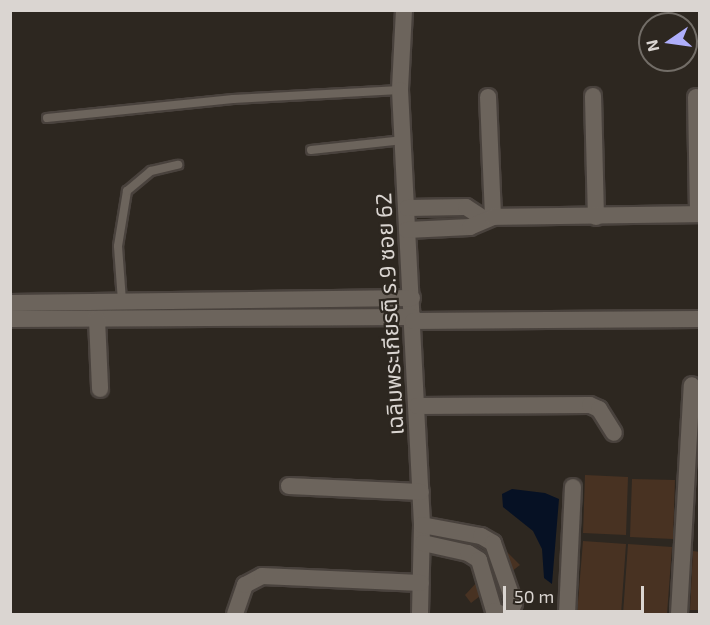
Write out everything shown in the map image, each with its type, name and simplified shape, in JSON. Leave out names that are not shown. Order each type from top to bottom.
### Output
[{"type":"street","name":"เฉลิมพระเกียรติ ร.9 ซอย 62","points":[[404,10],[400,90],[423,543],[420,615]]},
{"type":"street","points":[[593,96],[596,217]]},
{"type":"street","points":[[488,97],[488,218]]},
{"type":"street","points":[[407,230],[470,226],[488,218],[699,214],[696,97]]},
{"type":"street","points":[[407,208],[466,207],[488,218]]},
{"type":"street","points":[[10,303],[412,298]]},
{"type":"street","points":[[10,319],[699,319]]},
{"type":"street","points":[[97,319],[100,388]]},
{"type":"street","points":[[679,615],[692,385]]},
{"type":"street","points":[[417,406],[590,405],[605,416],[614,433]]},
{"type":"street","points":[[289,486],[421,492]]},
{"type":"street","points":[[567,615],[573,487]]},
{"type":"street","points":[[422,525],[481,536],[493,543],[514,603],[510,615]]},
{"type":"street","points":[[423,543],[468,553],[479,560],[494,610],[502,615]]},
{"type":"street","points":[[235,615],[245,585],[262,576],[422,583]]},
{"type":"lane","points":[[46,118],[233,99],[400,90]]},
{"type":"lane","points":[[311,150],[403,140]]},
{"type":"lane","points":[[122,301],[118,246],[124,198],[151,171],[178,165]]},
{"type":"water","points":[[512,489],[545,493],[559,499],[552,584],[544,578],[542,549],[533,531],[503,507],[502,494]]},
{"type":"building","points":[[585,475],[628,477],[626,535],[583,533]]},
{"type":"building","points":[[632,479],[675,480],[673,539],[630,537]]},
{"type":"building","points":[[583,541],[626,544],[621,614],[577,614]]},
{"type":"building","points":[[628,544],[672,547],[667,614],[623,614]]},
{"type":"building","points":[[506,551],[520,565],[471,603],[465,595]]},
{"type":"building","points":[[693,551],[700,552],[700,610],[690,610]]}]
